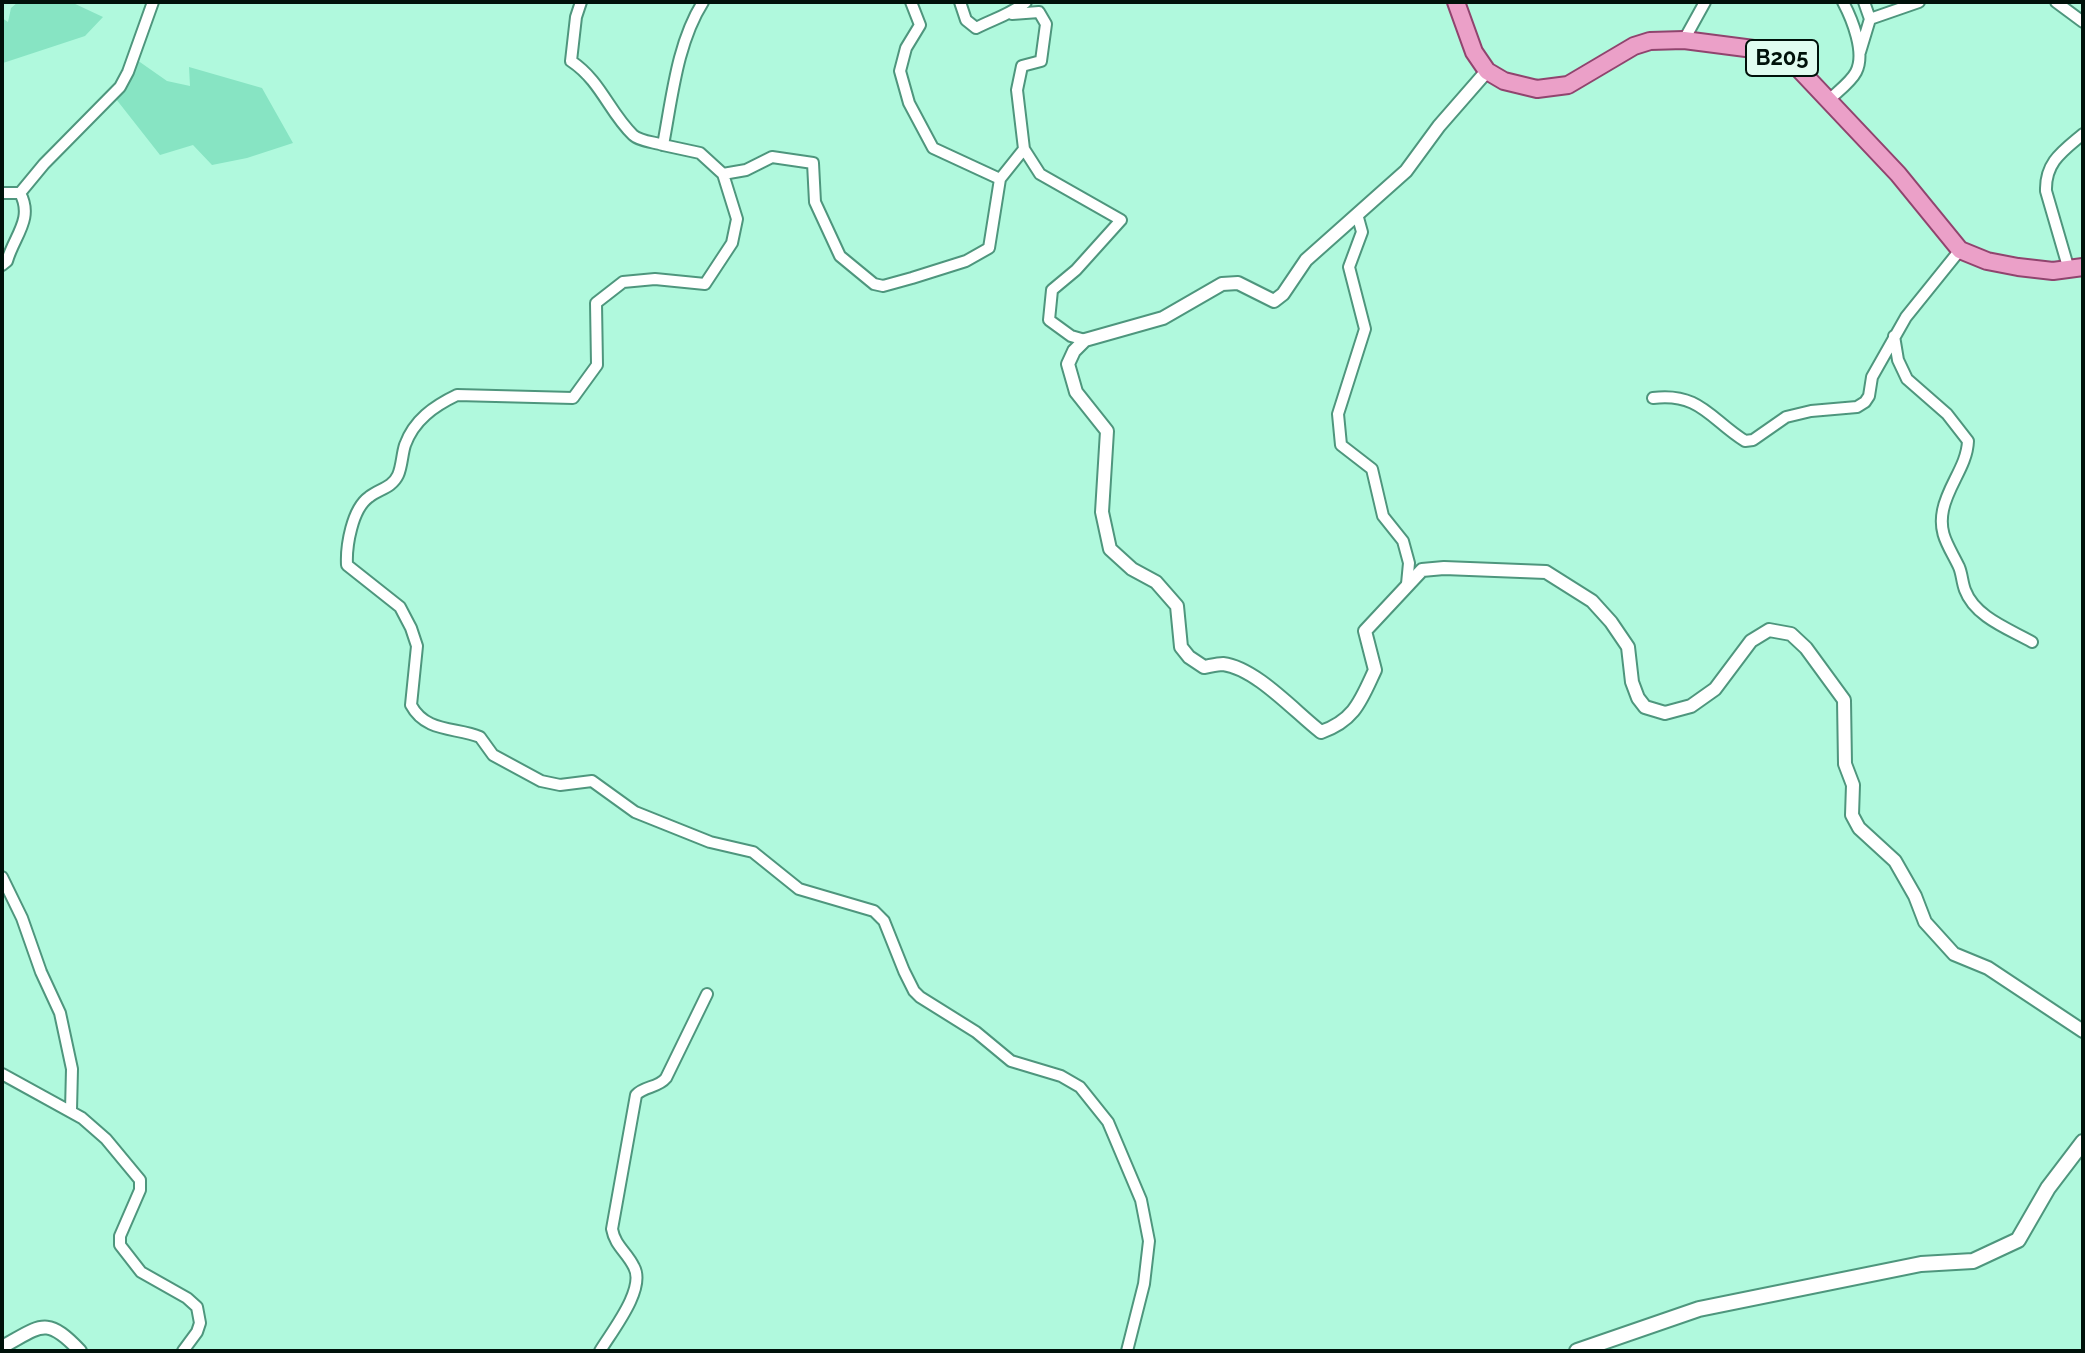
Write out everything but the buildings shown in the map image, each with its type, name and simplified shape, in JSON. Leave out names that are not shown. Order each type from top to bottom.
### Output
[{"type":"main road","points":[[1456,2],[1474,52],[1487,71]]},
{"type":"main road","name":"B205","points":[[1487,71],[1521,87],[1552,88],[1568,85],[1634,46],[1650,41],[1684,40],[1769,51],[1797,67],[1829,100],[1898,174],[1960,250]]},
{"type":"main road","points":[[1960,250],[1987,261],[2018,267],[2076,269]]},
{"type":"main road","points":[[1577,1351],[1699,1309],[1921,1264],[1973,1261],[2018,1240],[2048,1188],[2083,1142]]},
{"type":"street","points":[[20,193],[44,164],[120,87],[153,2]]},
{"type":"street","points":[[581,2],[576,17],[571,61],[600,88],[634,137],[700,153],[723,174],[737,219],[732,243],[705,284],[655,279],[623,282],[596,303],[597,365],[573,398],[470,394],[457,395],[440,403],[411,429],[399,474],[392,484],[368,497],[359,509],[352,529],[347,565],[400,607],[417,646],[411,705],[414,711],[438,728],[480,737],[493,755],[541,781],[553,785],[586,781],[598,784],[635,812],[710,842],[753,852],[799,889],[874,911],[884,921],[914,991],[920,997],[976,1032],[1011,1061],[1061,1076],[1089,1095],[1108,1122],[1141,1200],[1148,1229],[1147,1272],[1127,1351]]},
{"type":"street","points":[[663,145],[692,18],[703,2]]},
{"type":"street","points":[[911,2],[920,25],[906,48],[900,71],[909,103],[933,148],[1000,179]]},
{"type":"street","points":[[960,2],[966,20],[976,28],[999,16],[1039,12],[1046,24],[1041,61],[1022,66],[1017,90],[1024,149],[1040,174],[1121,220],[1076,270],[1052,290],[1049,320],[1071,336],[1085,340]]},
{"type":"street","points":[[1012,14],[1026,2]]},
{"type":"street","points":[[1684,40],[1705,2]]},
{"type":"street","points":[[1843,2],[1855,32],[1859,54]]},
{"type":"street","points":[[1829,100],[1856,71],[1870,19],[1864,2]]},
{"type":"street","points":[[1870,19],[1919,2]]},
{"type":"street","points":[[2056,2],[2083,22]]},
{"type":"street","points":[[1487,71],[1439,126],[1406,171],[1306,260],[1283,294],[1274,301],[1238,283],[1222,284],[1163,318],[1085,340],[1074,351],[1068,364],[1076,392],[1107,431],[1102,512],[1110,549],[1132,569],[1156,582],[1177,606],[1181,647],[1189,657],[1204,667],[1222,664],[1243,671],[1321,732],[1339,726],[1357,708],[1375,670],[1365,631],[1422,570],[1546,572],[1592,601],[1611,622],[1628,647],[1632,682],[1638,698],[1645,707],[1665,713],[1691,706],[1715,689],[1751,641],[1769,630],[1791,634],[1806,648],[1844,700],[1845,764],[1853,785],[1852,815],[1859,828],[1895,861],[1915,896],[1925,922],[1954,954],[1988,968],[2083,1031]]},
{"type":"street","points":[[2076,269],[2051,209],[2045,179],[2052,160],[2083,134]]},
{"type":"street","points":[[723,174],[746,170],[772,157],[813,163],[815,202],[840,256],[874,284],[883,286],[966,261],[989,248],[1000,179],[1024,149]]},
{"type":"street","points":[[2,193],[20,193]]},
{"type":"street","points":[[2,265],[7,261],[27,215],[20,193]]},
{"type":"street","points":[[1357,214],[1362,232],[1349,267],[1365,329],[1338,414],[1341,445],[1372,469],[1383,516],[1403,541],[1409,563],[1407,584]]},
{"type":"street","points":[[1653,398],[1673,396],[1689,401],[1709,412],[1740,438],[1753,440],[1786,417],[1811,411],[1857,407],[1869,396],[1872,377],[1906,317],[1960,250]]},
{"type":"street","points":[[1894,336],[1898,360],[1907,379],[1947,414],[1968,441],[1968,453],[1947,494],[1941,530],[1962,573],[1965,592],[1988,617],[2032,642]]},
{"type":"street","points":[[2,877],[60,1013],[72,1069],[71,1110]]},
{"type":"street","points":[[600,1351],[633,1297],[638,1282],[635,1269],[616,1244],[612,1229],[636,1095],[666,1078],[707,994]]},
{"type":"street","points":[[2,1074],[71,1110],[106,1139],[140,1180],[140,1190],[120,1236],[120,1245],[141,1272],[197,1307],[200,1323],[183,1351]]},
{"type":"street","points":[[2,1347],[37,1328],[46,1327],[61,1332],[80,1351]]},
{"type":"green space","points":[[18,2],[71,2],[103,17],[85,36],[3,63],[2,18],[8,22],[11,8]]},
{"type":"green space","points":[[137,60],[167,81],[190,86],[189,67],[262,88],[293,143],[247,158],[212,165],[193,145],[160,155],[116,99]]}]
